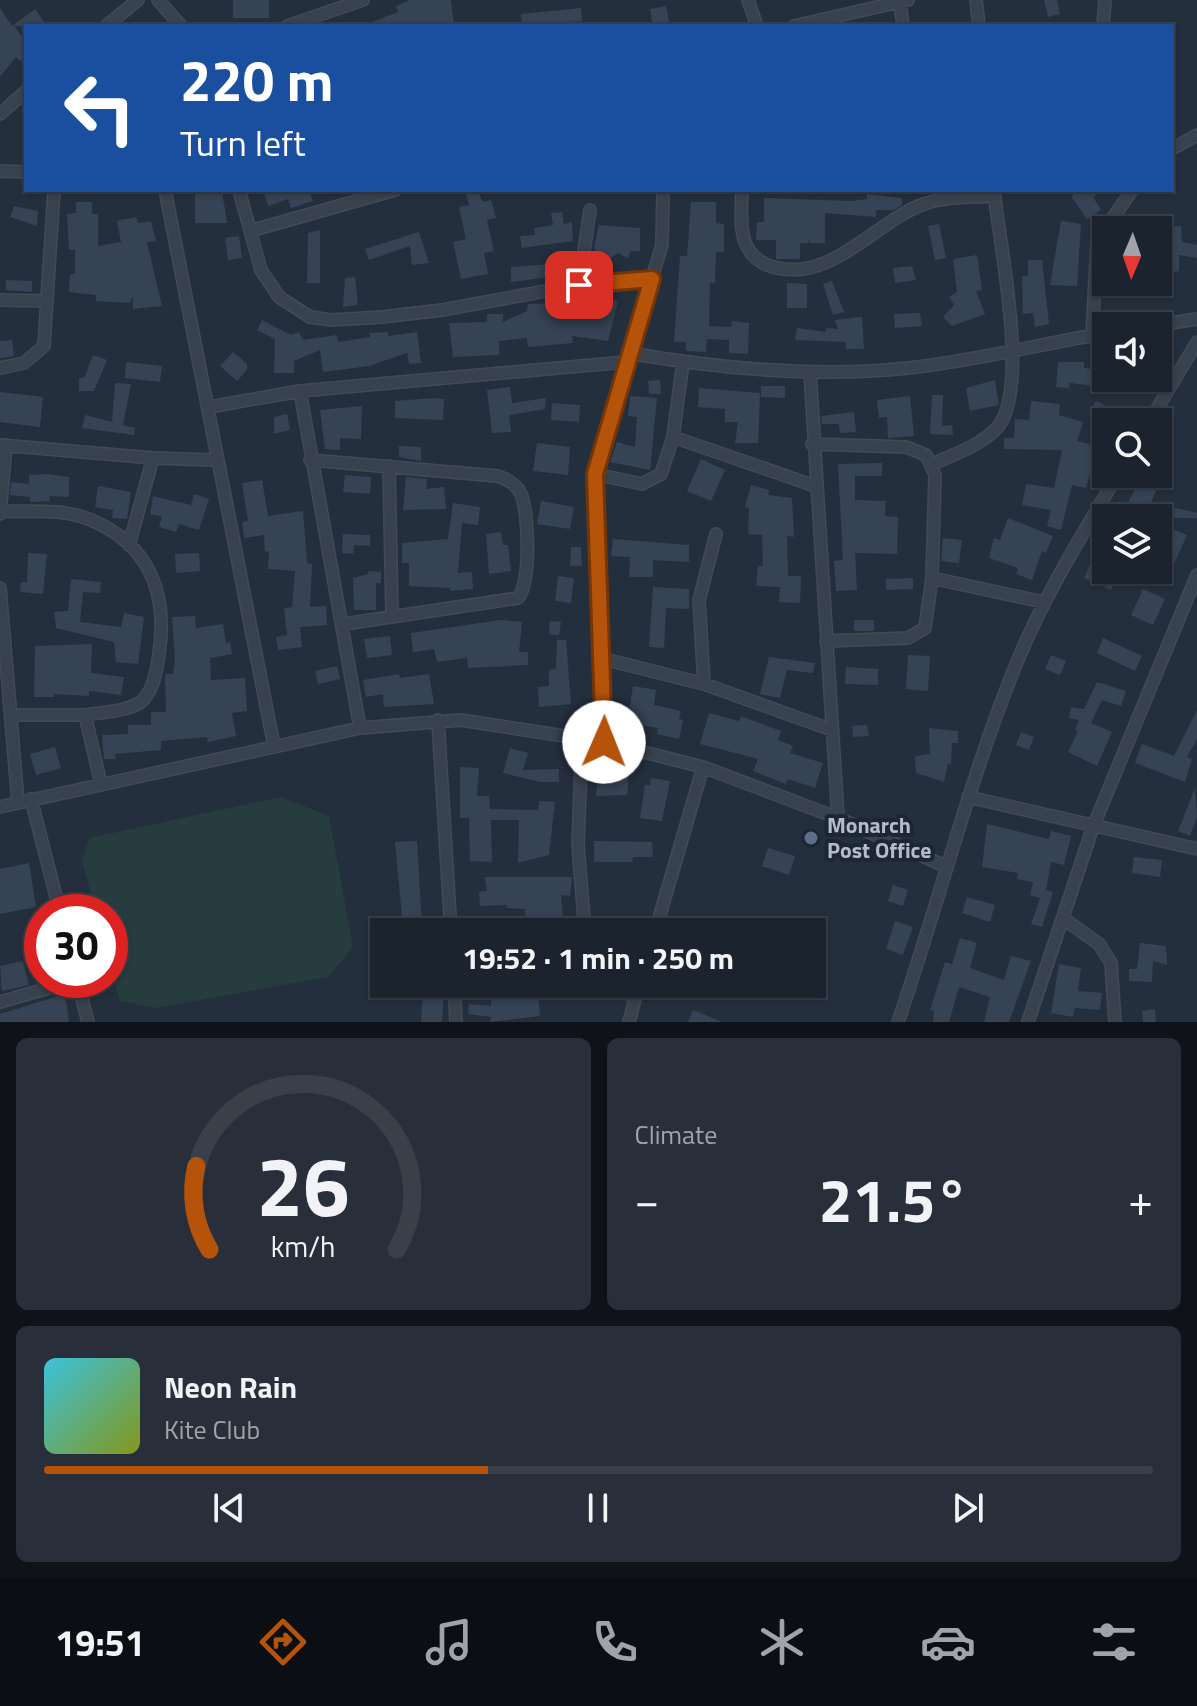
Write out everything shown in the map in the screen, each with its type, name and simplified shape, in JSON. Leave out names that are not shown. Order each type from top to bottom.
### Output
[{"type":"street","points":[[108,24],[138,0]]},
{"type":"street","points":[[158,0],[179,24]]},
{"type":"street","points":[[293,24],[363,0]]},
{"type":"street","points":[[748,0],[756,24]]},
{"type":"street","points":[[976,0],[979,24]]},
{"type":"street","points":[[1103,24],[1105,0]]},
{"type":"street","points":[[803,24],[904,1],[903,24]]},
{"type":"street","points":[[0,114],[24,93]]},
{"type":"street","points":[[1174,148],[1197,135]]},
{"type":"street","points":[[0,171],[24,172]]},
{"type":"street","points":[[0,368],[24,363],[42,350],[54,192]]},
{"type":"street","points":[[165,192],[209,407],[215,460],[274,746]]},
{"type":"street","points":[[240,192],[261,270],[279,297],[310,317],[356,319],[442,310],[579,285],[652,279]]},
{"type":"street","points":[[250,231],[388,192]]},
{"type":"street","points":[[604,742],[604,659],[595,474],[662,245],[663,192]]},
{"type":"street","points":[[742,192],[740,225],[745,246],[759,260],[778,268],[810,267],[841,254],[926,196],[994,193],[1013,351],[1013,383],[998,426],[987,436],[932,464]]},
{"type":"street","points":[[1093,312],[1097,241],[1131,192]]},
{"type":"street","points":[[579,285],[590,210]]},
{"type":"street","points":[[0,300],[45,301]]},
{"type":"street","points":[[1172,323],[1197,319]]},
{"type":"street","points":[[209,407],[300,391],[628,358],[810,372],[911,368],[1092,336]]},
{"type":"street","points":[[1157,408],[1197,342]]},
{"type":"street","points":[[595,474],[650,483],[662,472],[673,437],[683,362]]},
{"type":"street","points":[[810,372],[812,444],[838,818]]},
{"type":"street","points":[[300,391],[310,460],[344,624],[360,728]]},
{"type":"street","points":[[673,437],[815,486]]},
{"type":"street","points":[[812,444],[906,447],[926,455],[935,475],[929,619],[918,634],[826,641]]},
{"type":"street","points":[[11,715],[85,715],[133,706],[143,700],[158,663],[163,618],[159,593],[150,572],[129,545],[100,524],[78,515],[0,513],[3,445],[215,460]]},
{"type":"street","points":[[129,545],[153,458]]},
{"type":"street","points":[[310,460],[491,475],[509,481],[521,494],[528,571],[525,589],[513,601],[392,615],[344,624]]},
{"type":"street","points":[[389,466],[392,615]]},
{"type":"street","points":[[898,1022],[968,797],[1017,661],[1043,602],[1110,488]]},
{"type":"street","points":[[704,684],[699,600],[716,534]]},
{"type":"street","points":[[1028,1022],[1093,827],[1197,575]]},
{"type":"street","points":[[932,578],[1043,602]]},
{"type":"street","points":[[0,588],[18,803]]},
{"type":"street","points":[[604,659],[704,684],[832,730]]},
{"type":"street","points":[[85,715],[101,784]]},
{"type":"street","points":[[0,807],[360,728],[438,720],[501,724],[582,738],[703,767],[838,818],[947,867]]},
{"type":"street","points":[[438,720],[450,918]]},
{"type":"street","points":[[582,738],[578,845],[584,918]]},
{"type":"street","points":[[659,918],[703,767]]},
{"type":"street","points":[[968,797],[1197,849]]},
{"type":"street","points":[[31,799],[55,894]]},
{"type":"street","points":[[1064,919],[1107,954],[1115,1022]]},
{"type":"street","points":[[0,1002],[77,980],[88,1022]]},
{"type":"street","points":[[455,998],[456,1022]]},
{"type":"street","points":[[629,1022],[635,999]]},
{"type":"green space","points":[[281,797],[329,816],[353,947],[328,977],[156,1008],[120,1001],[119,998],[128,998],[128,894],[91,894],[82,862],[89,838]]},
{"type":"building","points":[[233,0],[269,0],[269,18],[233,18]]},
{"type":"building","points":[[410,0],[451,0],[454,24],[367,24],[398,12],[396,6]]},
{"type":"building","points":[[1044,0],[1057,0],[1060,14],[1048,17]]},
{"type":"building","points":[[666,6],[670,24],[653,24],[650,9]]},
{"type":"building","points":[[0,8],[12,26],[35,9],[46,24],[14,26],[24,39],[24,58],[20,61],[16,57],[0,77]]},
{"type":"building","points":[[581,8],[582,21],[522,24],[521,14]]},
{"type":"building","points":[[195,192],[222,192],[227,223],[195,223]]},
{"type":"building","points":[[264,192],[310,192],[313,201],[291,208],[288,199],[268,206]]},
{"type":"building","points":[[478,192],[483,202],[491,200],[496,218],[487,220],[494,251],[484,253],[488,274],[461,279],[453,242],[466,239],[459,207],[469,205],[466,193]]},
{"type":"building","points":[[1078,192],[1101,192],[1093,197],[1101,210],[1087,219],[1071,196]]},
{"type":"building","points":[[867,194],[902,198],[902,205],[894,210],[876,210],[876,217],[825,213],[825,243],[809,243],[808,238],[808,243],[800,243],[800,259],[776,259],[776,240],[756,240],[757,222],[764,222],[764,198],[852,201],[867,199]]},
{"type":"building","points":[[76,202],[92,202],[92,214],[98,214],[98,246],[121,242],[117,221],[136,217],[138,223],[151,221],[156,241],[147,242],[162,306],[133,309],[133,296],[130,303],[96,301],[96,295],[69,292],[70,274],[75,274],[75,250],[69,250],[67,214],[76,213]]},
{"type":"building","points":[[691,202],[716,202],[716,223],[724,224],[724,252],[716,252],[715,283],[710,283],[709,326],[731,327],[732,321],[749,323],[748,354],[729,353],[729,340],[707,339],[706,352],[686,351],[686,342],[674,342],[680,256],[687,256]]},
{"type":"building","points":[[14,206],[38,211],[37,226],[10,217]]},
{"type":"building","points":[[562,212],[564,224],[572,222],[573,241],[522,248],[520,236],[535,235],[534,228],[553,225],[551,213]]},
{"type":"building","points":[[1061,221],[1081,224],[1077,286],[1050,285]]},
{"type":"building","points":[[939,224],[946,258],[935,260],[928,226]]},
{"type":"building","points":[[599,225],[640,228],[640,251],[631,251],[628,258],[618,253],[604,262],[594,248]]},
{"type":"building","points":[[1172,226],[1181,226],[1182,242],[1197,245],[1197,258],[1179,255],[1179,271],[1172,273]]},
{"type":"building","points":[[320,230],[320,283],[307,283],[308,233]]},
{"type":"building","points":[[419,232],[429,263],[412,265],[410,246],[369,260],[365,249]]},
{"type":"building","points":[[239,236],[242,258],[228,260],[225,238]]},
{"type":"building","points":[[977,255],[982,290],[976,291],[985,314],[952,326],[943,317],[954,305],[949,297],[957,292],[953,259]]},
{"type":"building","points":[[1028,260],[1042,260],[1049,324],[1035,327],[1033,313],[1023,314],[1022,276],[1028,276]]},
{"type":"building","points":[[564,263],[566,275],[511,282],[511,267]]},
{"type":"building","points":[[912,266],[916,280],[895,283],[893,268]]},
{"type":"building","points":[[355,277],[358,305],[343,307],[345,278]]},
{"type":"building","points":[[6,280],[32,281],[32,292],[6,290]]},
{"type":"building","points":[[832,281],[844,312],[833,315],[823,284]]},
{"type":"building","points":[[787,283],[807,284],[807,308],[787,308]]},
{"type":"building","points":[[596,297],[618,301],[608,341],[572,336],[573,343],[528,347],[527,338],[499,341],[499,355],[453,357],[449,323],[487,322],[487,314],[503,314],[503,322],[527,311],[528,304],[595,302]]},
{"type":"building","points":[[920,313],[922,326],[895,328],[894,314]]},
{"type":"building","points":[[862,317],[864,349],[846,349],[846,342],[795,340],[797,328],[826,332],[826,328],[838,329],[835,320]]},
{"type":"building","points":[[262,320],[291,335],[299,332],[303,340],[337,335],[338,342],[370,337],[370,333],[388,332],[388,336],[417,332],[421,363],[409,364],[407,353],[369,366],[323,372],[320,350],[294,361],[294,373],[274,373],[275,339],[257,330]]},
{"type":"building","points":[[12,340],[14,356],[0,358],[0,341]]},
{"type":"building","points":[[233,352],[247,364],[247,370],[237,381],[220,366]]},
{"type":"building","points":[[93,355],[107,360],[94,391],[79,391],[79,378],[84,378]]},
{"type":"building","points":[[126,362],[162,366],[160,382],[125,378]]},
{"type":"building","points":[[1058,362],[1084,362],[1084,368],[1092,369],[1092,385],[1069,383],[1069,388],[1056,387]]},
{"type":"building","points":[[660,380],[661,394],[649,394],[648,381]]},
{"type":"building","points":[[995,380],[999,405],[970,411],[966,388]]},
{"type":"building","points":[[115,383],[131,384],[123,425],[135,428],[134,435],[82,428],[85,415],[112,422]]},
{"type":"building","points":[[761,386],[785,386],[785,398],[761,397]]},
{"type":"building","points":[[510,387],[512,403],[546,398],[545,409],[509,415],[511,432],[492,433],[487,390]]},
{"type":"building","points":[[699,388],[760,393],[758,443],[735,443],[738,422],[725,422],[725,409],[698,407]]},
{"type":"building","points":[[0,392],[43,397],[40,427],[0,422]]},
{"type":"building","points":[[932,395],[943,395],[942,426],[952,425],[953,435],[930,434]]},
{"type":"building","points":[[630,396],[657,398],[650,470],[610,462],[617,442],[635,447],[637,417],[628,416]]},
{"type":"building","points":[[910,396],[914,436],[888,438],[887,417],[879,418],[877,400]]},
{"type":"building","points":[[444,399],[443,420],[395,418],[395,401]]},
{"type":"building","points":[[1031,401],[1060,404],[1059,415],[1083,422],[1077,441],[1092,445],[1092,467],[1086,488],[1072,485],[1061,530],[1047,526],[1051,510],[1022,505],[1026,484],[1054,488],[1062,450],[1004,449],[1004,438],[1014,438],[1015,419],[1029,420]]},
{"type":"building","points":[[1096,401],[1111,408],[1093,408]]},
{"type":"building","points":[[552,403],[580,405],[579,422],[551,420]]},
{"type":"building","points":[[362,406],[361,439],[340,438],[340,450],[325,449],[320,410]]},
{"type":"building","points":[[854,412],[856,432],[840,433],[839,424],[822,424],[821,416]]},
{"type":"building","points":[[287,414],[290,430],[274,434],[274,417]]},
{"type":"building","points":[[537,443],[570,447],[568,475],[533,471]]},
{"type":"building","points":[[399,446],[421,447],[421,461],[399,457]]},
{"type":"building","points":[[701,459],[725,470],[711,501],[687,491]]},
{"type":"building","points":[[882,463],[882,476],[855,476],[855,500],[886,501],[885,516],[898,517],[897,554],[855,553],[857,590],[836,591],[834,561],[843,560],[838,464]]},
{"type":"building","points":[[29,475],[69,477],[69,497],[49,496],[50,501],[30,502],[30,497],[10,495],[11,482],[29,484]]},
{"type":"building","points":[[345,475],[371,477],[370,494],[343,492]]},
{"type":"building","points":[[406,477],[427,479],[426,489],[444,487],[446,509],[403,510]]},
{"type":"building","points":[[262,480],[268,516],[303,511],[307,563],[312,564],[310,607],[326,606],[327,625],[300,627],[302,647],[278,650],[276,637],[287,635],[284,608],[292,607],[295,571],[268,569],[269,552],[265,551],[264,535],[244,538],[242,522],[248,521],[242,483]]},
{"type":"building","points":[[751,485],[769,490],[768,495],[792,498],[794,537],[787,536],[788,576],[801,576],[800,603],[779,602],[780,587],[756,586],[758,566],[763,566],[762,535],[748,534],[749,508],[745,507]]},
{"type":"building","points":[[98,486],[131,492],[127,519],[112,518],[113,510],[95,507]]},
{"type":"building","points":[[1135,488],[1157,489],[1151,502],[1159,504],[1127,504]]},
{"type":"building","points":[[194,494],[209,499],[199,530],[179,524],[176,532],[159,527],[162,517],[150,514],[153,496],[191,505]]},
{"type":"building","points":[[541,501],[574,507],[570,529],[537,524]]},
{"type":"building","points":[[453,503],[480,507],[478,525],[462,523],[458,573],[472,572],[473,589],[451,591],[450,588],[409,586],[409,563],[402,563],[402,543],[448,539]]},
{"type":"building","points":[[1172,507],[1197,513],[1197,518],[1172,518]]},
{"type":"building","points":[[1008,518],[1053,536],[1046,553],[1042,551],[1032,580],[1016,574],[1018,568],[989,558],[994,538],[1000,540]]},
{"type":"building","points":[[1172,529],[1187,535],[1172,568]]},
{"type":"building","points":[[501,532],[503,545],[508,545],[511,571],[489,574],[486,534]]},
{"type":"building","points":[[343,534],[370,535],[370,546],[354,545],[353,554],[342,553]]},
{"type":"building","points":[[943,538],[962,540],[959,563],[941,561]]},
{"type":"building","points":[[613,539],[689,545],[689,562],[653,560],[653,577],[629,577],[630,557],[611,556]]},
{"type":"building","points":[[571,547],[581,547],[582,566],[570,566]]},
{"type":"building","points":[[28,553],[47,554],[43,594],[20,592],[21,582],[27,582]]},
{"type":"building","points":[[199,553],[200,571],[176,573],[175,554]]},
{"type":"building","points":[[1091,562],[1092,582],[1084,578]]},
{"type":"building","points":[[368,571],[381,572],[381,583],[376,583],[376,610],[354,610],[353,578],[368,574]]},
{"type":"building","points":[[558,576],[574,578],[571,603],[555,601]]},
{"type":"building","points":[[913,578],[913,589],[886,590],[886,579]]},
{"type":"building","points":[[71,579],[101,582],[100,593],[83,592],[80,622],[121,627],[124,613],[144,617],[138,664],[116,662],[114,642],[56,628],[54,612],[68,611]]},
{"type":"building","points":[[1098,584],[1114,584],[1111,590]]},
{"type":"building","points":[[653,587],[689,589],[689,609],[666,608],[664,648],[649,647]]},
{"type":"building","points":[[1143,589],[1165,599],[1153,625],[1131,615]]},
{"type":"building","points":[[195,616],[196,628],[223,624],[226,643],[230,642],[232,654],[210,658],[211,680],[245,678],[247,711],[232,713],[236,736],[208,742],[207,737],[161,741],[161,750],[115,754],[116,759],[104,759],[102,735],[128,734],[128,725],[151,725],[151,712],[166,712],[165,674],[173,674],[175,660],[172,617]]},
{"type":"building","points":[[501,620],[522,622],[519,652],[528,652],[528,665],[468,668],[467,658],[437,662],[434,649],[413,652],[411,633]]},
{"type":"building","points":[[854,620],[874,620],[874,631],[854,631]]},
{"type":"building","points":[[550,621],[561,622],[559,635],[549,634]]},
{"type":"building","points":[[390,636],[392,655],[367,658],[364,639]]},
{"type":"building","points":[[1103,638],[1142,656],[1135,671],[1097,653]]},
{"type":"building","points":[[557,640],[566,640],[571,704],[539,707],[538,687],[549,686],[549,670],[556,669]]},
{"type":"building","points":[[92,644],[91,673],[124,677],[121,695],[89,691],[89,696],[54,694],[54,697],[34,697],[35,646]]},
{"type":"building","points":[[908,655],[930,656],[928,691],[906,689]]},
{"type":"building","points":[[1051,655],[1066,661],[1060,675],[1045,669]]},
{"type":"building","points":[[769,657],[815,663],[813,673],[787,670],[780,698],[760,694]]},
{"type":"building","points":[[337,666],[340,679],[318,684],[315,671]]},
{"type":"building","points":[[846,667],[878,669],[878,685],[845,684]]},
{"type":"building","points":[[399,674],[400,678],[429,674],[434,704],[384,707],[383,694],[366,697],[363,680]]},
{"type":"building","points":[[1097,682],[1126,691],[1121,706],[1102,700],[1091,723],[1112,732],[1097,766],[1068,752],[1078,731],[1075,730],[1079,720],[1069,718],[1071,707],[1084,709]]},
{"type":"building","points":[[633,686],[656,690],[654,705],[681,711],[679,719],[683,720],[679,739],[657,734],[658,728],[627,723]]},
{"type":"building","points":[[1197,710],[1197,739],[1187,757],[1192,759],[1185,782],[1135,763],[1142,744],[1174,756]]},
{"type":"building","points":[[709,713],[739,721],[741,716],[781,731],[778,740],[793,746],[790,753],[823,763],[815,788],[788,779],[786,784],[753,771],[758,759],[700,744]]},
{"type":"building","points":[[867,725],[869,736],[853,737],[852,726]]},
{"type":"building","points":[[929,728],[958,731],[958,743],[952,743],[951,764],[948,763],[944,782],[916,773],[915,756],[930,754]]},
{"type":"building","points":[[1021,732],[1034,737],[1029,750],[1016,745]]},
{"type":"building","points":[[55,747],[61,768],[36,775],[30,754]]},
{"type":"building","points":[[510,748],[528,753],[523,770],[559,769],[559,782],[540,782],[503,773]]},
{"type":"building","points":[[600,760],[630,763],[627,795],[596,796]]},
{"type":"building","points":[[460,767],[479,768],[477,796],[489,796],[490,809],[538,810],[539,801],[555,802],[549,855],[518,863],[519,820],[491,820],[492,862],[470,861],[469,818],[460,818]]},
{"type":"building","points":[[651,778],[670,781],[662,821],[640,818],[645,785],[650,785]]},
{"type":"building","points":[[1195,788],[1197,817],[1190,836],[1178,831]]},
{"type":"building","points":[[987,824],[1049,839],[1051,831],[1071,836],[1064,865],[1051,862],[1046,890],[1053,892],[1042,927],[1031,924],[1040,898],[1030,895],[1033,882],[1017,879],[1018,873],[982,867]]},
{"type":"building","points":[[417,841],[422,918],[402,918],[395,842]]},
{"type":"building","points":[[594,841],[652,842],[653,857],[633,857],[632,862],[594,862]]},
{"type":"building","points":[[768,848],[795,856],[789,875],[762,866]]},
{"type":"building","points":[[1134,857],[1162,860],[1160,877],[1132,873]]},
{"type":"building","points":[[29,863],[34,894],[24,894],[24,909],[0,914],[0,869]]},
{"type":"building","points":[[485,877],[572,877],[570,896],[561,895],[563,918],[525,918],[525,909],[507,908],[507,905],[480,906],[479,892],[487,891]]},
{"type":"building","points":[[893,885],[908,890],[903,906],[888,901]]},
{"type":"building","points":[[967,897],[995,905],[990,922],[962,913]]},
{"type":"building","points":[[895,921],[913,927],[903,955],[886,949]]},
{"type":"building","points":[[960,938],[977,943],[970,968],[1004,980],[1011,956],[1031,961],[1009,1022],[984,1022],[990,997],[959,987],[949,1022],[933,1022],[934,1011],[930,1010],[945,962],[952,964]]},
{"type":"building","points":[[1140,943],[1166,946],[1167,965],[1153,961],[1152,982],[1129,981],[1129,969],[1137,969]]},
{"type":"building","points":[[23,961],[24,986],[2,991],[0,966]]},
{"type":"building","points":[[1059,964],[1081,968],[1078,991],[1102,993],[1100,1010],[1075,1008],[1073,1017],[1051,1013]]},
{"type":"building","points":[[52,998],[66,998],[69,1022],[0,1022],[0,1014]]},
{"type":"building","points":[[422,998],[443,998],[442,1022],[421,1022]]},
{"type":"building","points":[[492,998],[538,998],[540,1016],[490,1022],[491,1017],[468,1014],[469,1004],[491,1006]]},
{"type":"building","points":[[1155,1009],[1156,1022],[1143,1022],[1142,1011]]},
{"type":"building","points":[[693,1010],[722,1022],[688,1022]]},
{"type":"place","name":"Monarch Post Office","points":[[811,838]]},
{"type":"route","points":[[579,285],[652,279],[595,474],[604,659],[604,742]]}]
